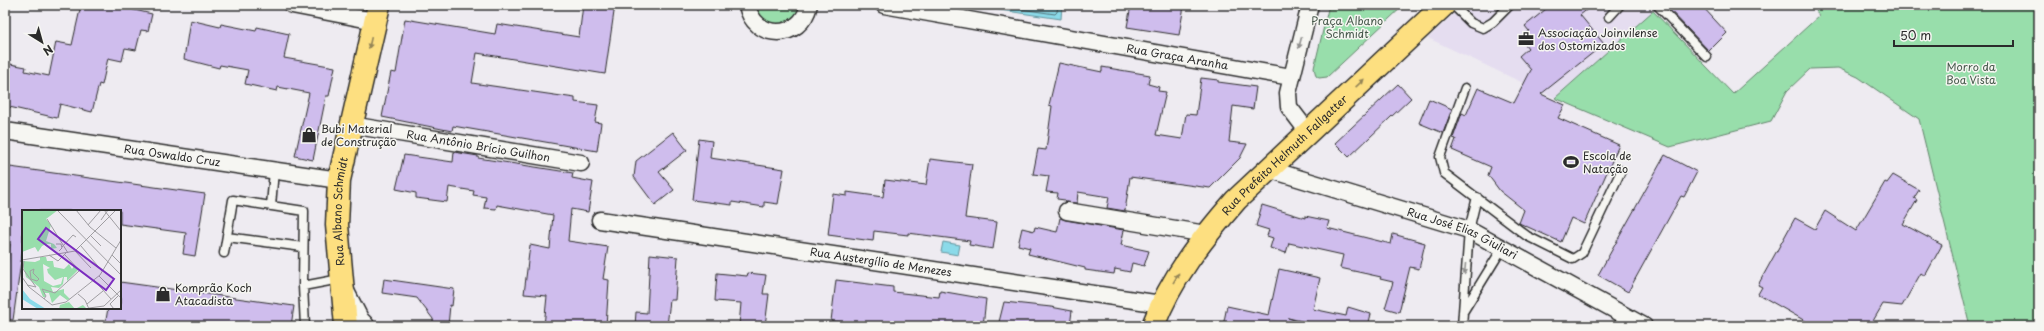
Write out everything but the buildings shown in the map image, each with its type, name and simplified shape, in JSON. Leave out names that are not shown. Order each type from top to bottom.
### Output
[{"type":"main road","name":"Rua Prefeito Helmuth Fallgatter","points":[[1153,326],[1161,304],[1182,267],[1206,234],[1236,200],[1444,5]]},
{"type":"main road","name":"Rua Albano Schmidt","points":[[346,326],[337,224],[340,180],[377,13]]},
{"type":"street","points":[[292,5],[377,13]]},
{"type":"street","points":[[747,5],[748,12],[754,21],[762,28],[777,32],[793,28],[801,22],[807,12],[808,5]]},
{"type":"street","name":"Rua Graça Aranha","points":[[884,5],[1291,78]]},
{"type":"street","points":[[1308,132],[1289,107],[1288,93],[1310,5]]},
{"type":"street","name":"Rua Antônio Brício Guilhon","points":[[351,125],[581,163]]},
{"type":"street","name":"Rua Oswaldo Cruz","points":[[5,131],[340,180]]},
{"type":"street","name":"Rua José Elias Giuliari","points":[[1268,169],[1469,230],[1503,247],[1644,326]]},
{"type":"street","points":[[1067,211],[1206,234]]},
{"type":"street","name":"Rua Austergílio de Menezes","points":[[600,220],[1161,304]]},
{"type":"street","points":[[342,286],[358,321],[363,326]]},
{"type":"lane","points":[[1453,5],[1471,24],[1482,28],[1493,22],[1510,5]]},
{"type":"lane","points":[[1609,17],[1620,5]]},
{"type":"lane","points":[[1657,5],[1707,57]]},
{"type":"lane","points":[[1465,88],[1440,157],[1444,173],[1528,236],[1572,259],[1582,253],[1621,171]]},
{"type":"lane","points":[[271,206],[274,170]]},
{"type":"lane","points":[[1462,326],[1469,230],[1477,197]]},
{"type":"lane","points":[[224,253],[233,200],[304,211],[303,286],[305,326]]},
{"type":"lane","points":[[226,237],[303,247]]},
{"type":"lane","points":[[1462,314],[1503,247]]},
{"type":"lane","points":[[303,286],[342,286]]},
{"type":"shaded area","points":[[1463,5],[1647,5],[1653,11],[1555,98],[1428,38]]},
{"type":"green space","points":[[752,5],[804,5],[789,25],[764,24]]},
{"type":"green space","name":"Praça Albano Schmidt","points":[[1329,5],[1404,5],[1327,77],[1319,78],[1316,76],[1314,68]]},
{"type":"green space","name":"Morro da Boa Vista","points":[[1813,5],[2039,5],[2039,326],[1970,326],[1919,119],[1858,77],[1838,68],[1810,69],[1787,91],[1771,121],[1670,147],[1555,98],[1653,11],[1733,94],[1819,16]]},
{"type":"water","points":[[966,5],[1062,5],[1061,19]]},
{"type":"water","points":[[943,242],[960,245],[958,255],[941,252]]},
{"type":"place","name":"Associação Joinvilense dos Ostomizados","points":[[1526,39]]},
{"type":"place","name":"Bubi Material de Construção","points":[[309,135]]},
{"type":"place","name":"Escola de Natação","points":[[1571,162]]},
{"type":"place","name":"Komprão Koch Atacadista","points":[[163,294]]}]
